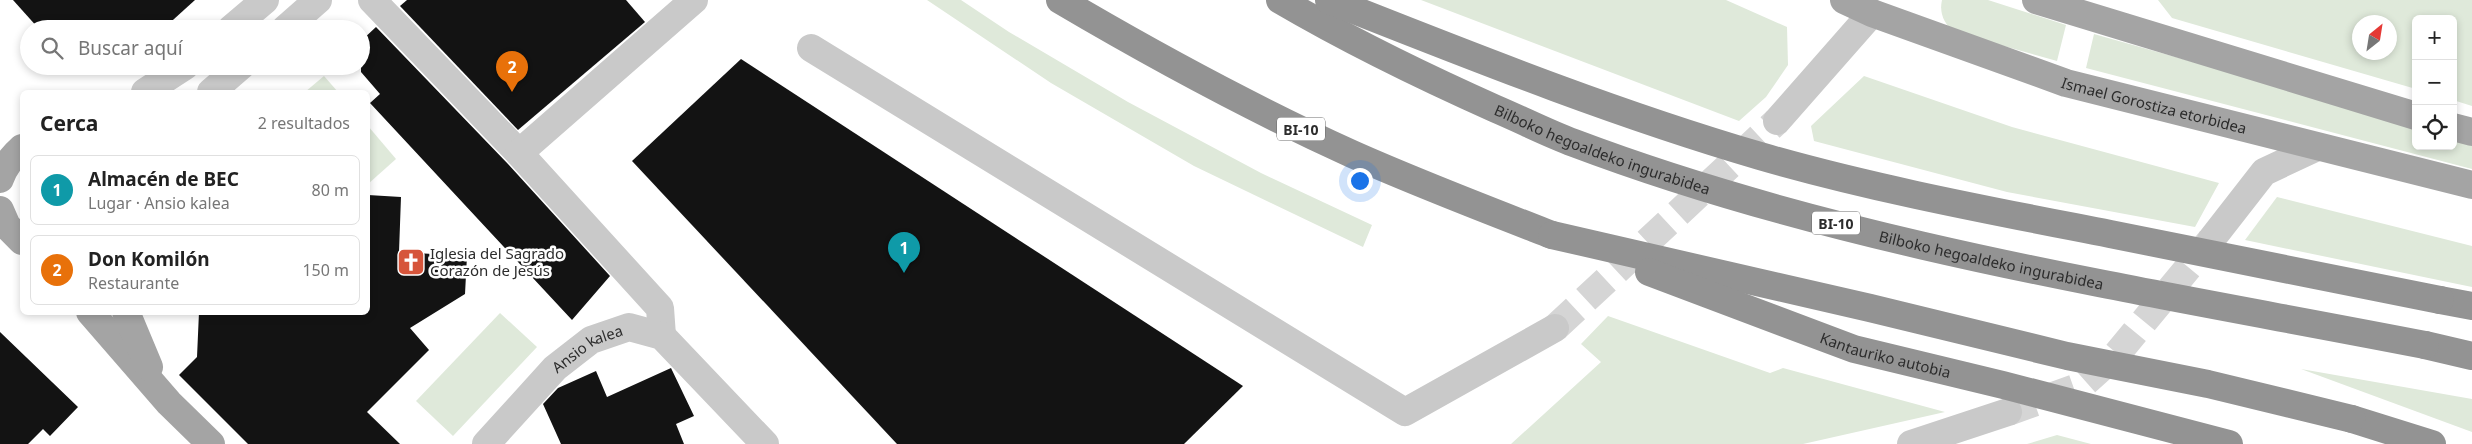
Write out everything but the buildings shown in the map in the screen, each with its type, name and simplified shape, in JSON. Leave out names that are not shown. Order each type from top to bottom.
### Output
[{"type":"highway","name":"BI-10","points":[[1060,0],[1145,50],[1246,103],[1352,154],[1552,235]]},
{"type":"highway","name":"Bilboko hegoaldeko ingurabidea","points":[[1280,0],[1325,26],[1420,75],[1572,143],[1715,190],[1859,230],[1989,260],[2425,345],[2472,356]]},
{"type":"highway","points":[[1329,0],[1488,63],[1640,119],[1762,156],[1944,200],[2472,306]]},
{"type":"highway","points":[[1552,235],[1870,308],[2066,356],[2208,384],[2352,419],[2432,444]]},
{"type":"highway","name":"Kantauriko autobia","points":[[1552,235],[1854,349],[2013,387],[2229,444]]},
{"type":"main road","name":"Ismael Gorostiza etorbidea","points":[[1844,0],[1872,13],[2066,83],[2472,185]]},
{"type":"main road","points":[[2046,2],[2412,115]]},
{"type":"main road","points":[[2457,128],[2472,132]]},
{"type":"main road","points":[[0,140],[20,144]]},
{"type":"main road","points":[[0,179],[3,170],[20,150]]},
{"type":"main road","points":[[1,216],[20,239]]},
{"type":"main road","points":[[93,315],[169,403],[211,444]]},
{"type":"main road","points":[[127,315],[142,353],[169,403]]},
{"type":"street","points":[[242,20],[265,0]]},
{"type":"street","points":[[295,20],[318,0]]},
{"type":"street","points":[[372,0],[519,153],[660,308],[662,336],[765,444]]},
{"type":"street","points":[[519,153],[694,0]]},
{"type":"street","points":[[1777,121],[1872,13]]},
{"type":"street","points":[[811,48],[1405,412],[1555,328]]},
{"type":"street","points":[[148,90],[171,75]]},
{"type":"street","points":[[213,90],[231,75]]},
{"type":"street","points":[[2211,240],[2264,172],[2317,147]]},
{"type":"street","name":"Ansio kalea","points":[[486,444],[555,368],[591,340],[629,327],[662,336]]},
{"type":"street","points":[[1911,444],[2008,412]]},
{"type":"green space","points":[[927,0],[961,0],[1009,32],[1128,102],[1261,173],[1372,225],[1363,247],[1194,166],[1051,83]]},
{"type":"green space","points":[[1421,0],[1726,0],[1787,27],[1788,65],[1766,97],[1739,121]]},
{"type":"green space","points":[[1942,0],[1988,0],[2066,25],[2057,61],[1954,32],[1943,18]]},
{"type":"green space","points":[[2158,0],[2472,0],[2472,106],[2457,101],[2457,15],[2412,15],[2412,88],[2172,18]]},
{"type":"green space","points":[[2094,34],[2412,124],[2412,150],[2457,150],[2457,137],[2472,141],[2472,169],[2086,68]]},
{"type":"green space","points":[[324,76],[336,90],[307,90]]},
{"type":"green space","points":[[1864,76],[2012,127],[2219,183],[2195,227],[2007,192],[1814,141],[1811,126]]},
{"type":"green space","points":[[370,128],[396,159],[370,182]]},
{"type":"green space","points":[[2277,197],[2472,246],[2472,287],[2245,240]]},
{"type":"green space","points":[[500,313],[537,347],[453,436],[416,401]]},
{"type":"green space","points":[[1608,316],[1770,373],[1783,368],[1945,412],[1803,444],[1511,444],[1601,362],[1581,344]]},
{"type":"green space","points":[[2301,369],[2472,399],[2472,432]]},
{"type":"green space","points":[[2057,435],[2091,444],[2027,444]]},
{"type":"tunnel","points":[[1555,328],[1777,121]]},
{"type":"tunnel","points":[[2008,412],[2081,386],[2117,354],[2211,240]]},
{"type":"place","name":"Don Komilón","points":[[512,92]]},
{"type":"place","name":"Iglesia del Sagrado Corazón de Jesús","points":[[411,262]]},
{"type":"place","name":"Almacén de BEC","points":[[904,273]]}]
